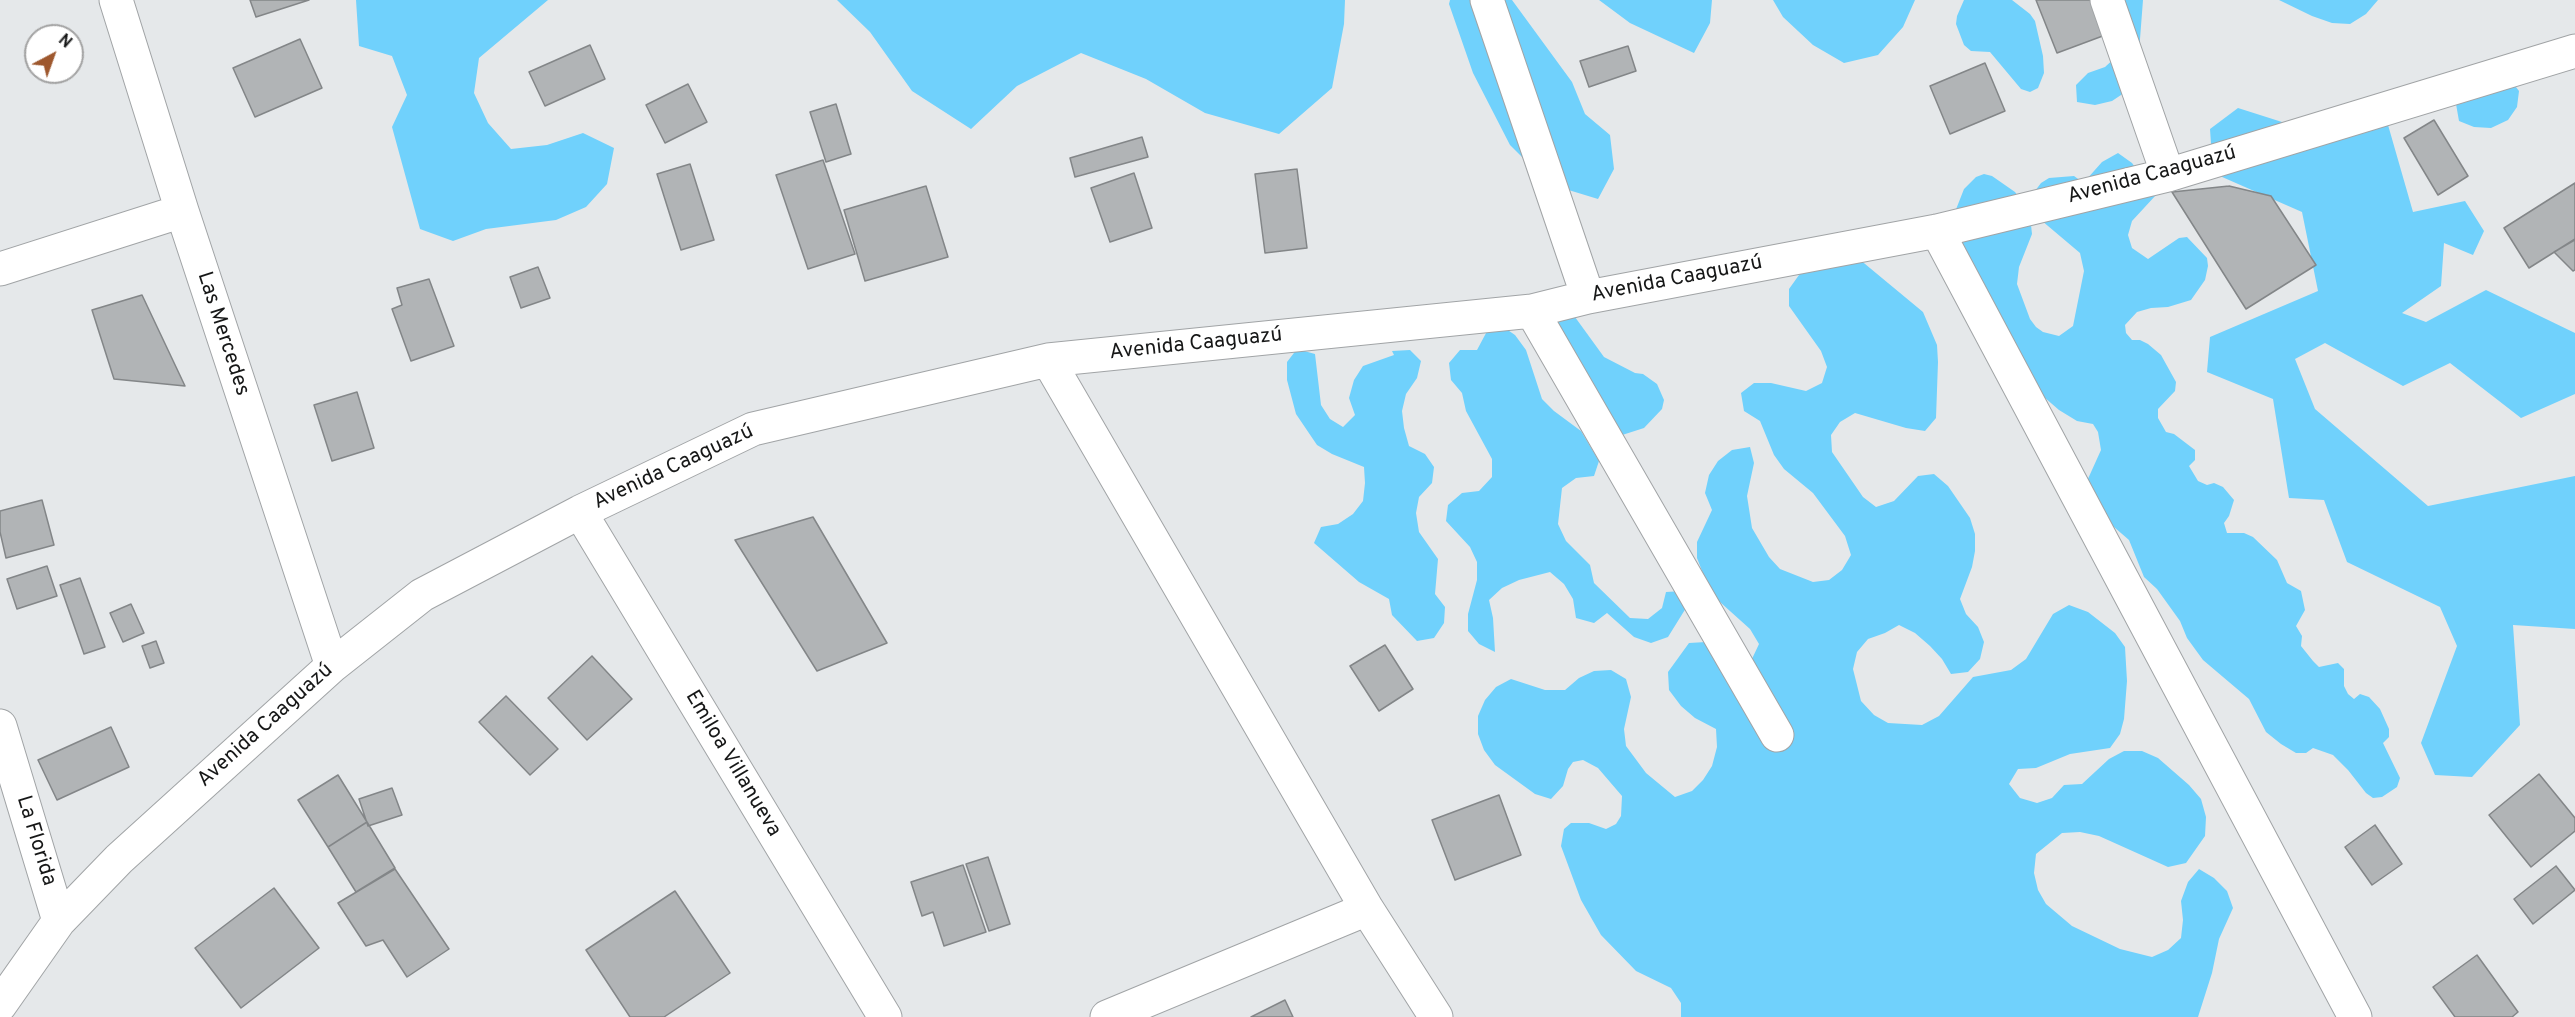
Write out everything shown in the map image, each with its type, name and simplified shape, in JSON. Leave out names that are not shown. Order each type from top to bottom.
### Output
[{"type":"street","name":"Las Mercedes","points":[[116,0],[182,211],[332,666]]},
{"type":"street","points":[[1487,0],[1588,297]]},
{"type":"street","points":[[2107,0],[2168,175]]},
{"type":"street","name":"Avenida Caaguazú","points":[[0,1005],[59,921],[118,859],[332,666],[422,595],[580,512],[753,429],[1048,360],[1532,311],[1588,297],[1937,231],[2168,175],[2575,51]]},
{"type":"street","points":[[0,269],[182,211]]},
{"type":"street","points":[[1937,231],[2355,1017]]},
{"type":"street","points":[[1532,311],[1777,735]]},
{"type":"street","points":[[1048,360],[1367,909],[1436,1017]]},
{"type":"street","name":"Emiloa Villanueva","points":[[580,512],[885,1017]]},
{"type":"street","name":"La Florida","points":[[0,726],[59,921]]},
{"type":"street","points":[[1107,1017],[1367,909]]},
{"type":"shaded area","points":[[356,0],[548,0],[479,58],[474,93],[488,123],[511,149],[547,145],[583,133],[614,148],[607,184],[586,207],[556,220],[486,229],[453,241],[420,229],[392,127],[407,95],[392,56],[359,46]]},
{"type":"shaded area","points":[[837,0],[1345,0],[1344,24],[1332,88],[1279,134],[1205,113],[1146,79],[1081,53],[1017,86],[971,129],[912,91],[870,32]]},
{"type":"shaded area","points":[[1450,0],[1512,0],[1572,82],[1585,114],[1610,135],[1614,169],[1598,199],[1562,188],[1534,169],[1510,145],[1473,73],[1449,4]]},
{"type":"shaded area","points":[[1599,0],[1712,0],[1710,23],[1694,53],[1630,23]]},
{"type":"shaded area","points":[[1773,0],[1915,0],[1903,27],[1878,55],[1844,63],[1813,45],[1783,17]]},
{"type":"shaded area","points":[[1964,0],[2012,0],[2030,14],[2035,21],[2043,56],[2044,73],[2038,88],[2030,92],[2021,89],[1990,52],[1971,51],[1964,45],[1956,24]]},
{"type":"shaded area","points":[[2124,0],[2143,0],[2137,78],[2127,91],[2112,101],[2095,105],[2077,102],[2076,85],[2088,73],[2105,67],[2128,41],[2133,25]]},
{"type":"shaded area","points":[[2279,0],[2378,0],[2366,14],[2350,24],[2332,23]]},
{"type":"shaded area","points":[[2509,78],[2519,91],[2517,107],[2508,120],[2491,128],[2474,127],[2459,121],[2456,104]]},
{"type":"shaded area","points":[[2382,104],[2413,212],[2465,201],[2484,231],[2473,255],[2444,243],[2441,286],[2402,313],[2426,322],[2486,290],[2575,333],[2575,394],[2521,418],[2450,363],[2403,386],[2325,343],[2295,359],[2315,409],[2428,506],[2575,476],[2575,629],[2513,625],[2520,725],[2472,777],[2435,775],[2421,743],[2457,646],[2440,607],[2347,562],[2324,500],[2289,498],[2273,399],[2207,372],[2210,337],[2318,291],[2302,212],[2213,173],[2210,129],[2238,108],[2304,129]]},
{"type":"shaded area","points":[[2118,153],[2132,163],[2142,177],[2154,187],[2156,195],[2132,221],[2128,235],[2132,248],[2148,259],[2179,238],[2187,237],[2207,258],[2205,280],[2191,300],[2168,307],[2137,312],[2125,325],[2126,333],[2132,340],[2140,340],[2148,344],[2161,355],[2176,382],[2175,391],[2158,409],[2158,418],[2166,432],[2174,434],[2195,450],[2195,460],[2189,466],[2198,481],[2223,487],[2234,500],[2224,523],[2227,533],[2244,533],[2253,537],[2277,560],[2287,583],[2301,591],[2305,610],[2296,626],[2302,636],[2301,646],[2319,667],[2338,663],[2344,669],[2344,686],[2348,694],[2354,699],[2360,694],[2369,697],[2380,709],[2389,729],[2389,737],[2383,743],[2400,778],[2397,787],[2382,797],[2373,798],[2366,793],[2333,755],[2313,748],[2306,753],[2296,753],[2266,732],[2249,699],[2203,660],[2187,638],[2180,621],[2157,589],[2144,577],[2129,540],[2099,514],[2087,481],[2101,450],[2098,432],[2093,424],[2077,421],[2059,410],[1993,353],[1953,217],[1964,189],[1976,177],[1984,174],[1992,176],[2015,192],[2021,200],[2031,225],[2032,234],[2019,267],[2017,284],[2030,319],[2036,327],[2043,332],[2059,336],[2073,326],[2084,271],[2080,253],[2035,215],[2035,191],[2049,178],[2074,176],[2081,181],[2086,180],[2102,162]]},
{"type":"shaded area","points":[[1853,254],[1923,312],[1937,345],[1936,418],[1925,431],[1906,428],[1855,413],[1840,422],[1831,435],[1832,452],[1863,497],[1876,507],[1894,501],[1918,476],[1934,474],[1948,486],[1970,518],[1975,534],[1972,567],[1960,599],[1966,614],[1978,627],[1984,642],[1980,659],[1968,672],[1951,674],[1942,659],[1930,646],[1915,633],[1899,625],[1868,639],[1857,652],[1853,669],[1861,701],[1874,715],[1888,723],[1922,725],[1939,716],[1973,677],[2011,670],[2026,659],[2053,614],[2069,605],[2088,612],[2115,633],[2125,647],[2127,681],[2124,719],[2120,734],[2110,748],[2070,754],[2036,768],[2018,769],[2009,784],[2020,798],[2037,803],[2052,798],[2064,785],[2082,784],[2109,759],[2124,751],[2142,751],[2158,758],[2189,785],[2201,799],[2206,817],[2205,836],[2186,863],[2168,867],[2099,836],[2080,832],[2062,833],[2036,854],[2034,873],[2038,890],[2046,904],[2072,926],[2120,949],[2152,957],[2168,950],[2181,938],[2183,920],[2181,901],[2188,882],[2199,869],[2214,878],[2227,891],[2233,908],[2219,939],[2212,973],[2198,1017],[1681,1017],[1681,1003],[1671,988],[1636,971],[1601,935],[1581,900],[1561,846],[1564,829],[1571,823],[1589,823],[1606,829],[1616,824],[1621,816],[1622,796],[1598,768],[1583,760],[1573,762],[1568,769],[1563,786],[1551,799],[1535,794],[1495,765],[1484,750],[1478,734],[1478,716],[1485,700],[1496,687],[1511,679],[1545,690],[1565,690],[1579,678],[1594,671],[1611,670],[1626,679],[1631,697],[1624,729],[1626,746],[1646,773],[1675,797],[1692,791],[1703,780],[1712,766],[1717,747],[1716,729],[1695,718],[1681,706],[1669,690],[1668,672],[1689,643],[1706,642],[1751,661],[1759,644],[1750,629],[1711,594],[1697,558],[1697,542],[1712,510],[1705,493],[1709,475],[1718,461],[1732,450],[1750,447],[1754,463],[1747,496],[1752,528],[1769,557],[1780,569],[1813,582],[1829,580],[1842,570],[1851,555],[1845,536],[1813,493],[1784,469],[1774,455],[1760,421],[1744,411],[1741,393],[1754,383],[1771,383],[1806,391],[1822,383],[1827,367],[1821,351],[1789,306],[1789,289],[1809,261]]},
{"type":"shaded area","points":[[1552,301],[1567,306],[1604,357],[1635,373],[1643,374],[1657,384],[1664,400],[1662,409],[1644,428],[1616,437],[1550,342]]},
{"type":"shaded area","points":[[1493,320],[1515,335],[1526,350],[1542,399],[1581,431],[1599,461],[1594,476],[1576,478],[1562,488],[1558,524],[1566,541],[1590,565],[1594,583],[1630,618],[1648,619],[1662,608],[1666,592],[1683,591],[1686,608],[1668,637],[1651,643],[1634,637],[1607,613],[1594,623],[1576,618],[1573,599],[1564,584],[1550,572],[1519,580],[1502,588],[1489,600],[1493,618],[1495,652],[1479,644],[1468,631],[1468,614],[1477,580],[1477,562],[1470,547],[1446,521],[1448,505],[1462,493],[1479,491],[1492,477],[1492,459],[1466,411],[1462,393],[1451,380],[1449,363],[1460,350],[1477,350]]},
{"type":"shaded area","points":[[1297,349],[1315,354],[1321,405],[1330,419],[1343,427],[1355,415],[1349,398],[1354,380],[1363,366],[1394,355],[1392,351],[1410,350],[1421,361],[1417,378],[1406,394],[1402,411],[1409,446],[1425,454],[1434,467],[1432,483],[1419,497],[1416,513],[1419,532],[1438,559],[1435,594],[1445,607],[1444,623],[1434,638],[1417,641],[1392,615],[1389,599],[1359,582],[1314,543],[1321,527],[1338,524],[1353,514],[1363,501],[1364,467],[1317,445],[1296,414],[1287,380],[1287,362]]},
{"type":"building","points":[[250,0],[309,0],[256,17]]},
{"type":"building","points":[[2036,0],[2094,0],[2108,34],[2057,53]]},
{"type":"building","points":[[300,39],[322,88],[255,117],[233,68]]},
{"type":"building","points":[[590,45],[605,79],[545,106],[529,72]]},
{"type":"building","points":[[1628,46],[1636,71],[1589,87],[1580,61]]},
{"type":"building","points":[[1985,63],[2005,111],[1950,134],[1930,86]]},
{"type":"building","points":[[688,84],[707,122],[665,143],[646,105]]},
{"type":"building","points":[[836,104],[851,154],[826,162],[810,112]]},
{"type":"building","points":[[2434,120],[2468,176],[2438,195],[2404,138]]},
{"type":"building","points":[[1142,137],[1148,157],[1075,177],[1070,158]]},
{"type":"building","points":[[823,160],[855,254],[808,269],[776,175]]},
{"type":"building","points":[[690,164],[714,240],[681,250],[657,174]]},
{"type":"building","points":[[1297,169],[1307,248],[1265,253],[1255,174]]},
{"type":"building","points":[[1134,173],[1152,228],[1110,242],[1091,188]]},
{"type":"building","points":[[2575,183],[2575,239],[2529,268],[2504,228]]},
{"type":"building","points":[[926,186],[948,257],[865,281],[844,210]]},
{"type":"building","points":[[2229,186],[2271,196],[2316,265],[2246,309],[2172,192]]},
{"type":"building","points":[[2575,240],[2575,270],[2573,271],[2554,252]]},
{"type":"building","points":[[538,267],[550,298],[521,308],[510,277]]},
{"type":"building","points":[[429,279],[454,346],[411,361],[392,309],[402,305],[397,288]]},
{"type":"building","points":[[142,295],[185,386],[114,379],[92,310]]},
{"type":"building","points":[[357,392],[374,448],[332,461],[314,405]]},
{"type":"building","points":[[42,500],[54,545],[6,558],[0,532],[0,511]]},
{"type":"building","points":[[813,517],[887,643],[817,671],[735,540]]},
{"type":"building","points":[[47,566],[57,596],[17,609],[7,579]]},
{"type":"building","points":[[80,578],[105,647],[84,654],[60,585]]},
{"type":"building","points":[[131,604],[144,633],[123,642],[110,613]]},
{"type":"building","points":[[156,641],[164,663],[150,668],[142,646]]},
{"type":"building","points":[[1385,645],[1413,689],[1379,711],[1350,666]]},
{"type":"building","points":[[592,656],[632,699],[587,740],[548,698]]},
{"type":"building","points":[[506,696],[558,749],[530,775],[479,722]]},
{"type":"building","points":[[111,727],[129,767],[57,800],[38,760]]},
{"type":"building","points":[[2539,774],[2575,818],[2575,831],[2531,867],[2489,815]]},
{"type":"building","points":[[338,775],[367,822],[328,847],[298,800]]},
{"type":"building","points":[[392,788],[402,815],[368,826],[359,799]]},
{"type":"building","points":[[1499,795],[1521,855],[1455,880],[1432,820]]},
{"type":"building","points":[[367,822],[395,868],[356,892],[328,847]]},
{"type":"building","points":[[2375,825],[2402,864],[2372,885],[2345,847]]},
{"type":"building","points":[[988,857],[1010,924],[989,931],[966,864]]},
{"type":"building","points":[[963,865],[986,932],[944,946],[933,912],[922,916],[911,882]]},
{"type":"building","points":[[2556,866],[2575,890],[2533,924],[2514,899]]},
{"type":"building","points":[[395,869],[449,949],[407,977],[383,940],[366,946],[338,903]]},
{"type":"building","points":[[274,888],[319,948],[241,1008],[195,948]]},
{"type":"building","points":[[675,891],[730,973],[664,1017],[630,1017],[586,950]]},
{"type":"building","points":[[2477,955],[2518,1012],[2512,1017],[2455,1017],[2433,987]]},
{"type":"building","points":[[1285,1000],[1293,1017],[1251,1017]]}]
